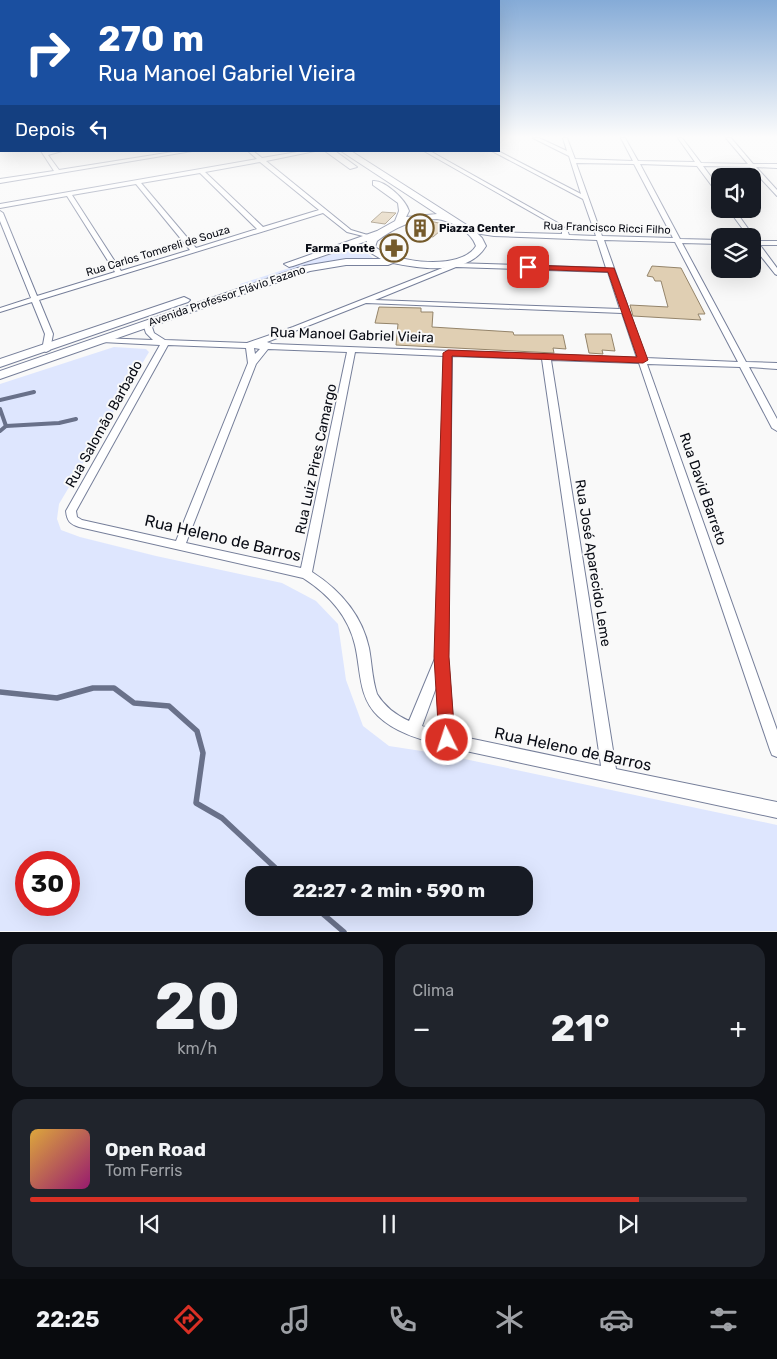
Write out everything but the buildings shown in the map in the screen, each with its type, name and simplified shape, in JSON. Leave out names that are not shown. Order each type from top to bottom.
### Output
[{"type":"street","points":[[0,206],[147,181]]},
{"type":"street","points":[[212,181],[261,229]]},
{"type":"street","points":[[287,181],[349,231],[368,237]]},
{"type":"street","points":[[373,181],[400,200],[404,211],[399,222]]},
{"type":"street","points":[[252,363],[250,345],[402,287],[475,255],[480,248],[479,240],[470,231],[392,181]]},
{"type":"street","points":[[477,181],[566,234]]},
{"type":"street","points":[[553,181],[587,199]]},
{"type":"street","points":[[573,181],[581,182]]},
{"type":"street","points":[[646,181],[777,428]]},
{"type":"street","points":[[766,181],[777,194]]},
{"type":"street","name":"Rua David Barreto","points":[[581,182],[777,750]]},
{"type":"street","points":[[138,183],[194,250]]},
{"type":"street","points":[[561,186],[584,190]]},
{"type":"street","points":[[69,195],[119,273]]},
{"type":"street","name":"Rua Carlos Tomereli de Souza","points":[[0,310],[323,211]]},
{"type":"street","points":[[0,213],[54,346]]},
{"type":"street","name":"Avenida Professor Flávio Fazano","points":[[0,363],[354,242],[382,232],[399,222],[421,216],[448,218]]},
{"type":"street","points":[[349,231],[354,242]]},
{"type":"street","name":"Rua Francisco Ricci Filho","points":[[470,231],[494,234],[600,235],[711,242]]},
{"type":"street","points":[[382,232],[372,240],[370,248],[380,257],[416,264],[425,273],[419,280]]},
{"type":"street","name":"Rua Francisco Ricci Filho","points":[[479,240],[494,234]]},
{"type":"street","points":[[761,241],[777,243]]},
{"type":"street","points":[[761,251],[777,273]]},
{"type":"street","points":[[475,255],[487,266]]},
{"type":"street","name":"Avenida Professor Flávio Fazano","points":[[0,375],[54,346],[102,340],[308,268],[346,262],[455,265]]},
{"type":"street","points":[[455,265],[611,270]]},
{"type":"street","points":[[402,287],[401,295],[410,303]]},
{"type":"street","points":[[364,301],[626,311]]},
{"type":"street","points":[[129,319],[140,319],[147,324],[152,336],[165,343]]},
{"type":"street","points":[[180,546],[252,363],[265,346],[296,329]]},
{"type":"street","points":[[296,329],[293,338],[303,348]]},
{"type":"street","name":"Rua Manoel Gabriel Vieira","points":[[102,340],[777,366]]},
{"type":"street","name":"Rua Salomão Barbado","points":[[72,519],[71,511],[165,343]]},
{"type":"street","name":"Rua Luiz Pires Camargo","points":[[306,574],[352,349]]},
{"type":"street","points":[[447,740],[442,657],[448,353]]},
{"type":"street","name":"Rua José Aparecido Leme","points":[[546,357],[610,775]]},
{"type":"street","name":"Rua Heleno de Barros","points":[[72,519],[79,523],[306,574],[333,594],[345,607],[355,624],[362,646],[367,685],[373,699],[382,711],[413,730],[447,740],[777,810]]},
{"type":"street","points":[[413,730],[442,657]]},
{"type":"shaded area","points":[[363,244],[364,250],[373,258],[355,259],[240,289],[240,284]]},
{"type":"shaded area","points":[[114,347],[146,349],[149,352],[59,504],[57,519],[61,530],[80,537],[156,556],[282,583],[316,601],[338,624],[346,680],[363,726],[389,746],[441,754],[777,825],[777,931],[0,931],[0,384]]},
{"type":"waterway","points":[[0,400],[34,392]]},
{"type":"waterway","points":[[0,409],[6,426]]},
{"type":"waterway","points":[[6,426],[59,423],[76,419]]},
{"type":"waterway","points":[[0,431],[6,426]]},
{"type":"waterway","points":[[0,692],[57,698],[93,688],[114,688],[134,703],[169,706],[197,731],[203,753],[196,803],[222,818],[273,866]]},
{"type":"waterway","points":[[325,916],[344,932]]},
{"type":"place","name":"Piazza Center","points":[[420,228]]},
{"type":"place","name":"Farma Ponte","points":[[394,248]]},
{"type":"route","points":[[447,740],[442,657],[448,353],[643,360],[611,270],[528,267]]}]
